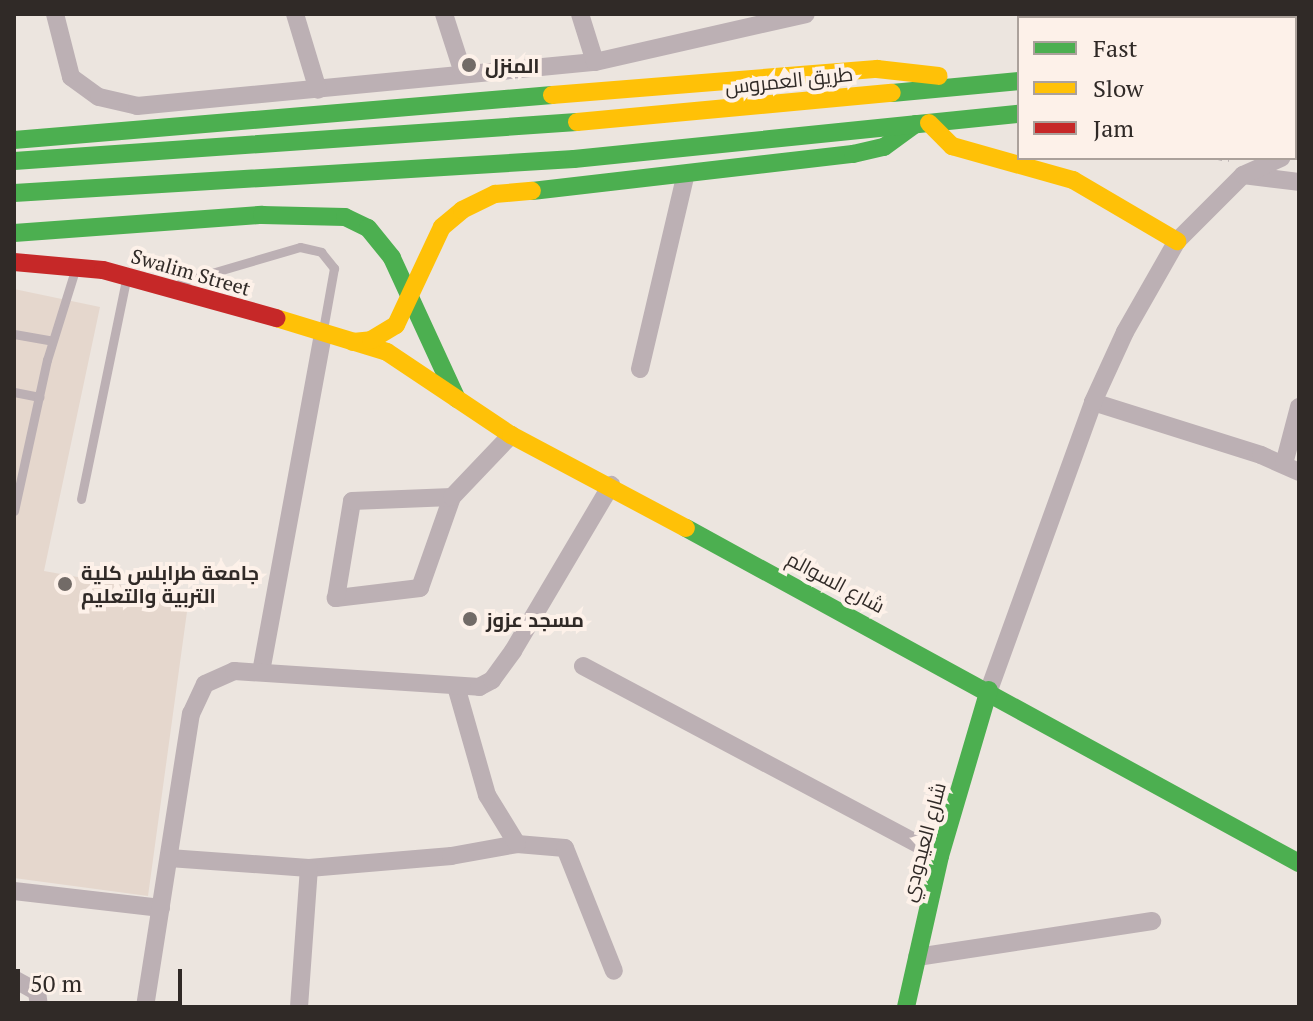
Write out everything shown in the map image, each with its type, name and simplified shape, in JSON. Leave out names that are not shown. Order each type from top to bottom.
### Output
[{"type":"main road","points":[[14,140],[877,69],[979,84]]},
{"type":"main road","name":"طريق العمروس","points":[[14,161],[564,123],[1017,81]]},
{"type":"main road","points":[[14,193],[574,159],[1017,114]]},
{"type":"main road","points":[[353,342],[386,333],[404,315],[442,227],[462,210],[495,194],[685,177],[853,154],[884,147],[923,123]]},
{"type":"main road","points":[[923,123],[952,146],[1073,180],[1177,241]]},
{"type":"main road","points":[[14,233],[323,213],[368,228],[392,258],[457,399]]},
{"type":"main road","name":"Swalim Street","points":[[14,262],[76,266],[170,285],[353,342]]},
{"type":"main road","name":"شارع السوالم","points":[[353,342],[401,359],[511,435],[611,485],[989,690],[1299,863]]},
{"type":"main road","name":"شارع العيدودي","points":[[906,1007],[940,856],[989,690]]},
{"type":"street","points":[[55,14],[71,77],[115,103],[185,104],[463,73],[595,62],[731,23],[806,14]]},
{"type":"street","points":[[295,14],[318,90]]},
{"type":"street","points":[[444,14],[463,73]]},
{"type":"street","points":[[580,14],[595,62]]},
{"type":"street","points":[[989,690],[1093,402],[1177,241],[1243,175],[1277,160]]},
{"type":"street","points":[[1243,175],[1299,182]]},
{"type":"street","points":[[640,369],[685,177]]},
{"type":"street","points":[[261,672],[323,335]]},
{"type":"street","points":[[1093,402],[1292,468],[1299,408]]},
{"type":"street","points":[[452,497],[352,501],[336,598],[420,588],[452,497],[511,435]]},
{"type":"street","points":[[145,1007],[197,696],[222,673],[261,672],[457,690],[492,680],[611,485]]},
{"type":"street","points":[[583,666],[940,856]]},
{"type":"street","points":[[457,690],[467,739],[487,795],[517,844]]},
{"type":"street","points":[[169,858],[309,868],[451,856],[517,844],[565,848],[614,971]]},
{"type":"street","points":[[302,1007],[309,868]]},
{"type":"street","points":[[14,891],[161,908]]},
{"type":"street","points":[[917,957],[1152,921]]},
{"type":"street","points":[[14,979],[37,992],[39,1007]]},
{"type":"lane","points":[[170,285],[300,247],[321,252],[334,268],[323,335]]},
{"type":"lane","points":[[14,511],[52,341],[76,266]]},
{"type":"lane","points":[[81,499],[127,275]]},
{"type":"lane","points":[[14,334],[52,341]]},
{"type":"lane","points":[[14,392],[40,397]]},
{"type":"lane","points":[[14,465],[26,468]]},
{"type":"shaded area","name":"جامعة طرابلس كلية التربية والتعليم","points":[[14,289],[100,307],[44,571],[189,597],[148,896],[14,878]]},
{"type":"traffic: fast","points":[[892,93],[1017,81]]},
{"type":"traffic: fast","points":[[14,140],[552,95]]},
{"type":"traffic: fast","points":[[14,193],[574,159],[1017,114]]},
{"type":"traffic: fast","points":[[14,161],[577,122]]},
{"type":"traffic: fast","points":[[532,191],[853,154],[884,147],[916,124]]},
{"type":"traffic: fast","points":[[14,233],[262,215],[345,217],[368,228],[392,258],[457,399]]},
{"type":"traffic: fast","points":[[686,528],[1299,863]]},
{"type":"traffic: fast","points":[[906,1007],[940,856],[989,690]]},
{"type":"traffic: slow","points":[[552,95],[877,69],[939,76]]},
{"type":"traffic: slow","points":[[577,122],[892,93]]},
{"type":"traffic: slow","points":[[929,123],[952,146],[1073,180],[1177,241]]},
{"type":"traffic: slow","points":[[353,342],[371,340],[396,325],[442,227],[462,210],[495,194],[532,191]]},
{"type":"traffic: slow","points":[[276,318],[387,352],[511,435],[686,528]]},
{"type":"traffic: jam","points":[[14,262],[103,270],[276,318]]},
{"type":"place","name":"المنزل","points":[[469,65]]},
{"type":"place","name":"جامعة طرابلس كلية التربية والتعليم","points":[[65,584]]},
{"type":"place","name":"مسجد عزوز","points":[[470,619]]}]
